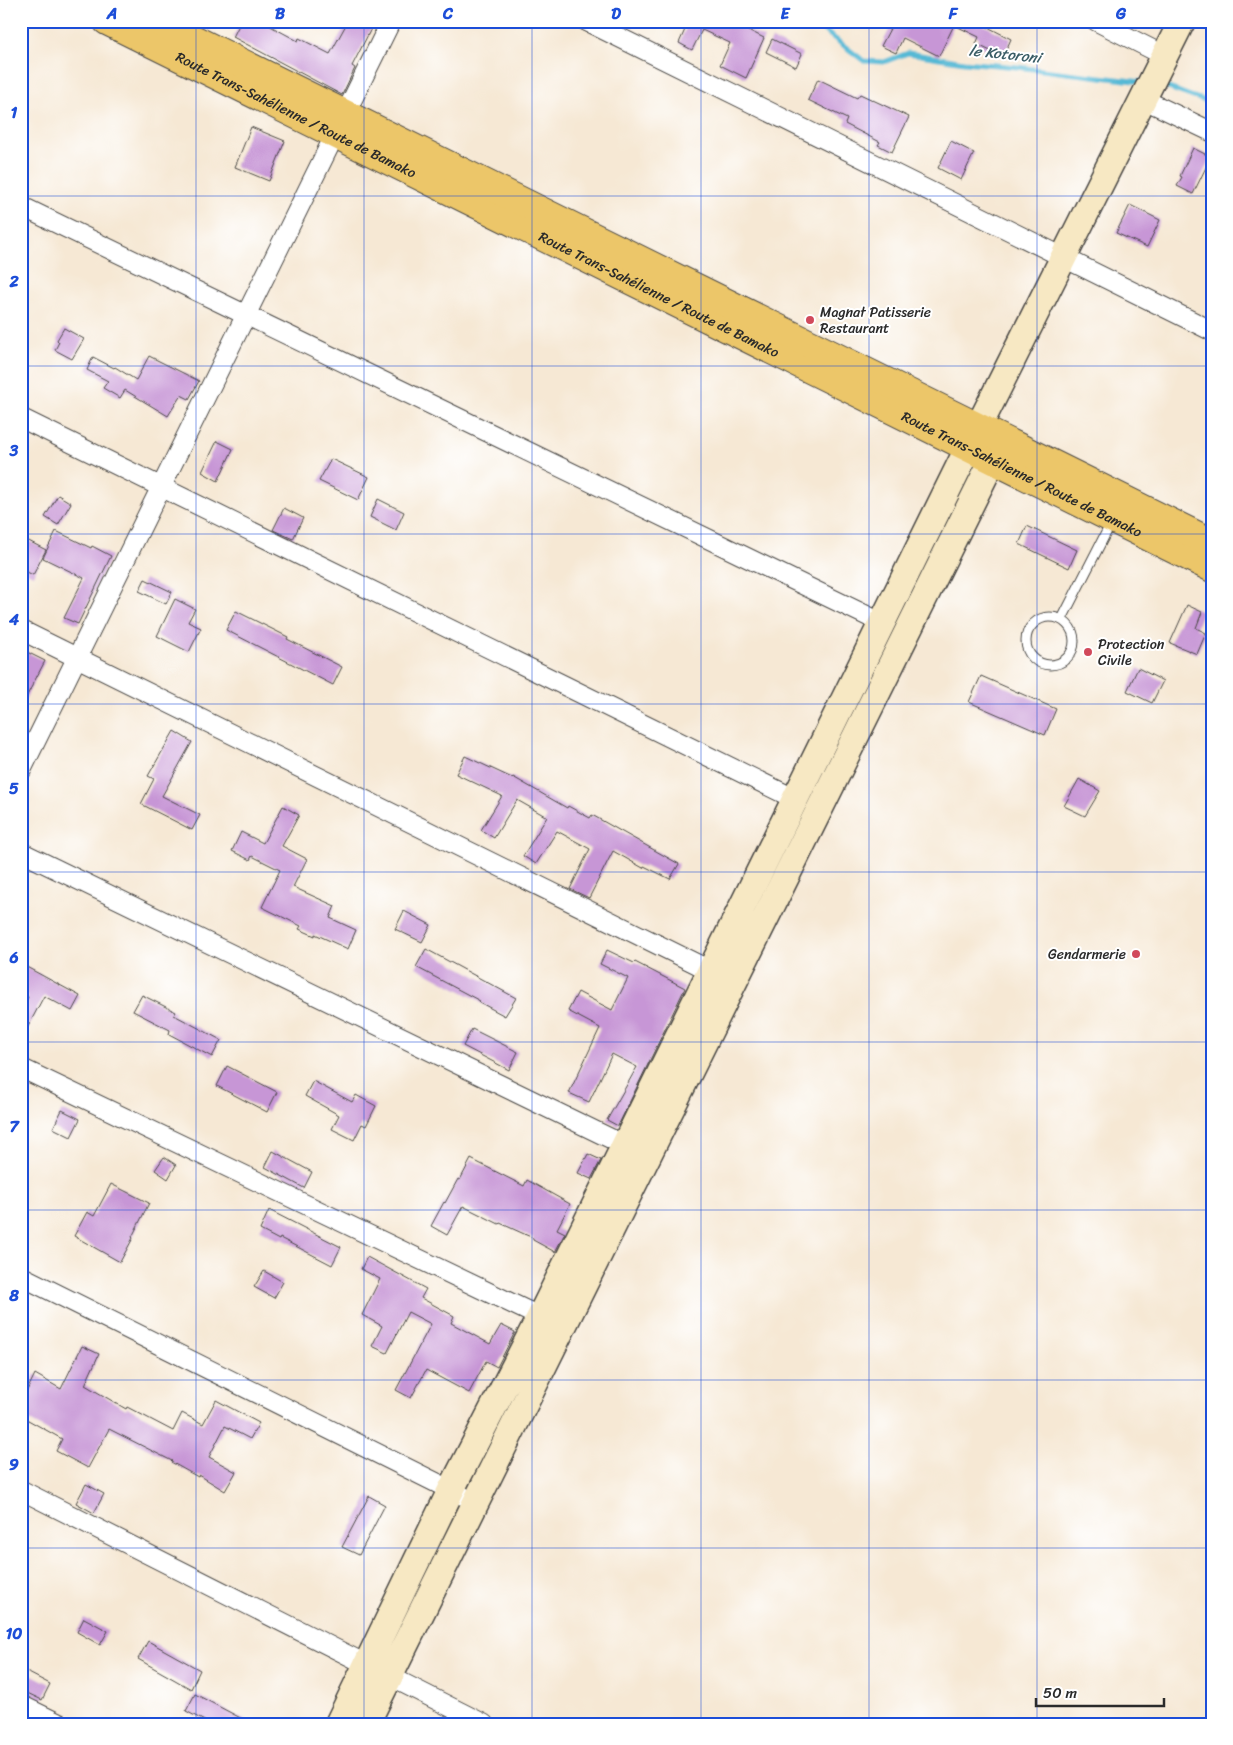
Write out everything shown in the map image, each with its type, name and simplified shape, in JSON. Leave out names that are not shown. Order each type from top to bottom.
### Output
[{"type":"highway","name":"Route Trans-Sahélienne / Route de Bamako","points":[[107,21],[340,125],[1118,509],[1212,568]]},
{"type":"highway","name":"Route Trans-Sahélienne / Route de Bamako","points":[[157,21],[340,125]]},
{"type":"highway","name":"Route Trans-Sahélienne / Route de Bamako","points":[[1118,509],[1212,543]]},
{"type":"street","points":[[21,771],[391,21]]},
{"type":"street","points":[[586,21],[1212,331]]},
{"type":"street","points":[[1096,21],[1162,62]]},
{"type":"street","points":[[338,1724],[451,1490],[540,1318],[973,438],[1182,21]]},
{"type":"street","points":[[1143,99],[1212,132]]},
{"type":"street","points":[[21,206],[882,623]]},
{"type":"street","points":[[21,418],[796,800]]},
{"type":"street","points":[[366,1724],[998,450]]},
{"type":"street","points":[[21,630],[711,971]]},
{"type":"street","points":[[21,852],[624,1145]]},
{"type":"street","points":[[21,1068],[540,1318]]},
{"type":"street","points":[[21,1276],[476,1502]]},
{"type":"street","points":[[21,1490],[367,1663],[484,1724]]},
{"type":"street","points":[[21,1705],[60,1724]]},
{"type":"lane","points":[[1062,619],[1118,509]]},
{"type":"lane","points":[[1047,616],[1062,619],[1073,632],[1074,641],[1069,656],[1062,662],[1054,665],[1038,662],[1028,651],[1026,643],[1028,629],[1033,623],[1047,616]]},
{"type":"building","points":[[241,21],[261,21],[298,41],[299,38],[330,54],[348,21],[375,21],[352,66],[355,68],[342,95],[233,37]]},
{"type":"building","points":[[685,21],[730,21],[764,38],[746,78],[720,65],[730,43],[702,30],[692,50],[679,43],[688,23]]},
{"type":"building","points":[[894,21],[976,21],[1011,39],[1003,57],[976,44],[979,37],[954,25],[939,56],[903,38],[896,53],[881,46]]},
{"type":"building","points":[[772,39],[802,54],[796,67],[766,52]]},
{"type":"building","points":[[818,79],[857,98],[860,94],[909,117],[892,152],[878,145],[880,142],[845,124],[847,119],[808,100]]},
{"type":"building","points":[[251,127],[285,141],[269,181],[235,167]]},
{"type":"building","points":[[951,141],[974,153],[961,180],[938,168]]},
{"type":"building","points":[[1193,148],[1211,157],[1193,194],[1177,186]]},
{"type":"building","points":[[1130,205],[1160,220],[1147,247],[1116,233]]},
{"type":"building","points":[[64,328],[84,339],[72,359],[55,350],[59,342],[57,340]]},
{"type":"building","points":[[149,356],[199,381],[189,399],[181,395],[168,416],[125,390],[120,398],[103,388],[108,381],[87,370],[93,357],[115,367],[136,380]]},
{"type":"building","points":[[217,441],[233,449],[218,481],[202,472]]},
{"type":"building","points":[[331,459],[369,477],[358,500],[319,481]]},
{"type":"building","points":[[58,495],[71,503],[58,525],[45,517]]},
{"type":"building","points":[[378,499],[404,512],[396,530],[370,517]]},
{"type":"building","points":[[284,508],[303,518],[293,539],[273,530]]},
{"type":"building","points":[[1027,526],[1077,550],[1069,568],[1019,544]]},
{"type":"building","points":[[56,531],[111,556],[78,624],[64,618],[84,578],[43,558]]},
{"type":"building","points":[[21,537],[46,550],[33,575],[21,569]]},
{"type":"building","points":[[145,579],[172,592],[166,604],[139,591]]},
{"type":"building","points":[[175,599],[195,609],[188,622],[201,628],[189,652],[157,636]]},
{"type":"building","points":[[1187,605],[1202,612],[1196,628],[1206,633],[1197,654],[1170,643]]},
{"type":"building","points":[[236,611],[342,667],[333,685],[226,630]]},
{"type":"building","points":[[21,649],[45,661],[21,707]]},
{"type":"building","points":[[1138,668],[1163,681],[1152,703],[1127,691]]},
{"type":"building","points":[[981,676],[1056,709],[1045,735],[969,702]]},
{"type":"building","points":[[174,731],[192,742],[162,796],[200,815],[192,830],[141,804],[154,779],[148,776]]},
{"type":"building","points":[[465,756],[513,777],[567,808],[568,806],[590,818],[592,815],[679,864],[670,879],[644,866],[643,868],[613,851],[589,898],[570,889],[590,849],[557,831],[536,864],[523,856],[547,817],[517,800],[494,838],[481,830],[502,796],[456,774]]},
{"type":"building","points":[[1079,779],[1100,791],[1085,816],[1064,806]]},
{"type":"building","points":[[283,806],[299,815],[282,846],[307,859],[293,887],[335,906],[330,918],[356,930],[348,949],[299,929],[301,926],[262,907],[280,870],[252,856],[250,860],[232,851],[241,832],[263,843]]},
{"type":"building","points":[[404,911],[431,925],[422,942],[395,929]]},
{"type":"building","points":[[426,949],[516,998],[505,1016],[416,967]]},
{"type":"building","points":[[607,950],[685,988],[618,1126],[607,1120],[637,1067],[612,1054],[589,1102],[569,1093],[600,1028],[568,1011],[578,992],[612,1010],[628,978],[600,964]]},
{"type":"building","points":[[21,964],[80,996],[72,1011],[44,996],[21,1040],[21,1010],[28,997],[21,993]]},
{"type":"building","points":[[142,995],[176,1012],[174,1015],[221,1040],[212,1057],[169,1034],[170,1030],[133,1011]]},
{"type":"building","points":[[472,1029],[518,1052],[509,1070],[463,1046]]},
{"type":"building","points":[[227,1066],[277,1092],[267,1112],[217,1086]]},
{"type":"building","points":[[313,1081],[352,1102],[356,1095],[376,1106],[366,1126],[362,1124],[354,1140],[332,1129],[339,1115],[305,1096]]},
{"type":"building","points":[[62,1110],[80,1119],[71,1137],[53,1128]]},
{"type":"building","points":[[273,1151],[312,1172],[304,1188],[265,1167]]},
{"type":"building","points":[[588,1154],[601,1160],[591,1179],[578,1173]]},
{"type":"building","points":[[164,1157],[176,1165],[168,1179],[155,1170]]},
{"type":"building","points":[[471,1159],[524,1186],[527,1180],[570,1204],[557,1229],[565,1233],[555,1252],[533,1240],[533,1238],[463,1206],[447,1235],[431,1226]]},
{"type":"building","points":[[111,1184],[149,1203],[120,1262],[74,1236],[87,1212],[94,1216]]},
{"type":"building","points":[[269,1210],[341,1247],[332,1265],[280,1238],[279,1240],[260,1230]]},
{"type":"building","points":[[367,1257],[426,1289],[421,1298],[454,1316],[451,1323],[490,1344],[501,1325],[515,1332],[497,1367],[486,1361],[469,1393],[426,1370],[411,1398],[396,1390],[431,1324],[408,1312],[387,1353],[372,1346],[382,1326],[362,1315],[380,1279],[361,1269]]},
{"type":"building","points":[[264,1271],[283,1282],[274,1298],[254,1287]]},
{"type":"building","points":[[82,1346],[99,1354],[85,1385],[126,1409],[127,1407],[173,1431],[182,1413],[203,1424],[216,1400],[259,1423],[250,1439],[225,1426],[209,1457],[236,1472],[225,1491],[199,1475],[198,1477],[172,1461],[109,1429],[88,1468],[56,1451],[62,1439],[21,1416],[21,1403],[35,1374],[61,1389]]},
{"type":"building","points":[[86,1484],[104,1494],[94,1513],[76,1503]]},
{"type":"building","points":[[369,1496],[385,1505],[359,1555],[342,1547]]},
{"type":"building","points":[[84,1618],[108,1631],[100,1645],[77,1632]]},
{"type":"building","points":[[148,1641],[200,1670],[191,1689],[138,1659]]},
{"type":"building","points":[[21,1669],[50,1684],[42,1700],[21,1690]]},
{"type":"building","points":[[195,1694],[252,1724],[210,1724],[186,1711]]},
{"type":"waterway","name":"le Kotoroni","points":[[808,21],[822,29],[864,61],[884,62],[908,53],[964,62],[1142,82]]},
{"type":"waterway","name":"le Kotoroni","points":[[1158,85],[1212,102]]},
{"type":"place","name":"Magnat Patisserie Restaurant","points":[[810,320]]},
{"type":"place","name":"Protection Civile","points":[[1088,652]]},
{"type":"place","name":"Gendarmerie","points":[[1136,954]]}]
